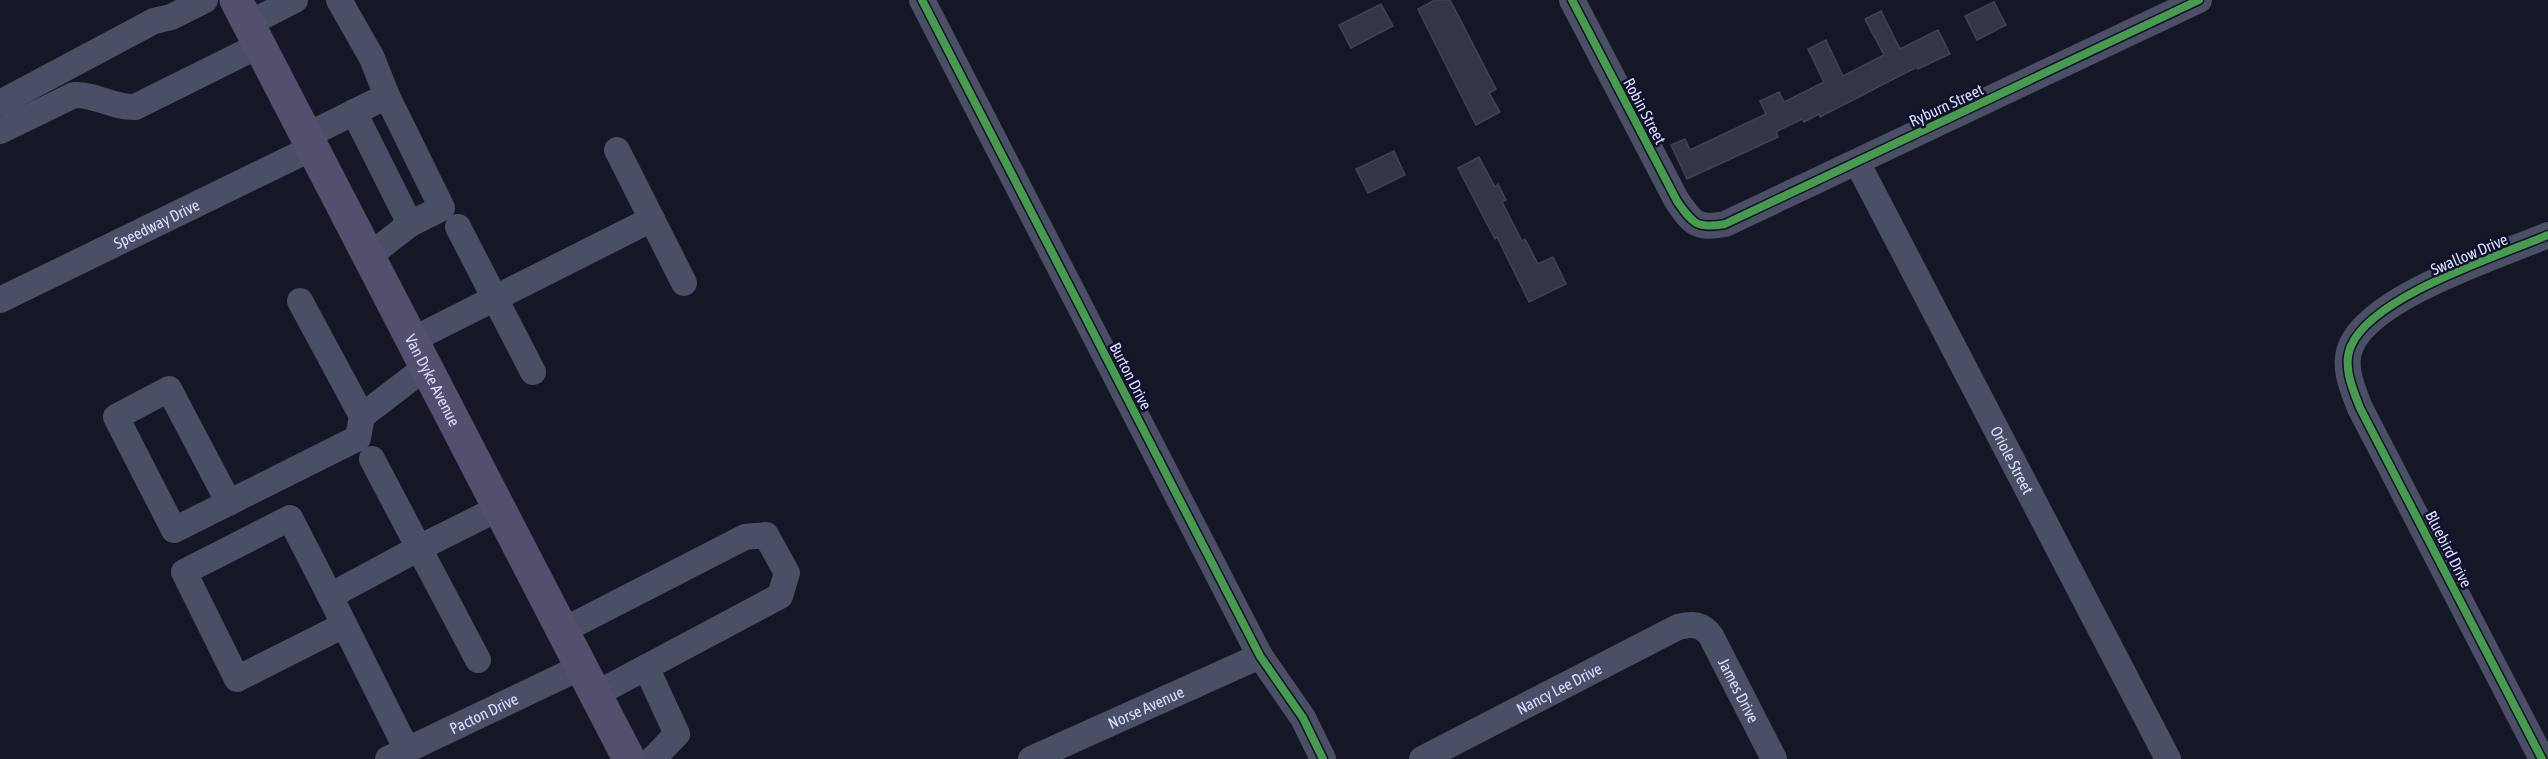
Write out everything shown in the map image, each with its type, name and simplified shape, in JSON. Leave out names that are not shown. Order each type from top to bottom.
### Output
[{"type":"main road","name":"Van Dyke Avenue","points":[[248,23],[629,759]]},
{"type":"street","points":[[0,103],[154,21],[171,17],[205,0]]},
{"type":"street","points":[[0,131],[74,95],[122,107],[135,107],[248,23],[295,0]]},
{"type":"street","points":[[339,0],[372,58],[387,96],[442,208],[410,224],[369,256]]},
{"type":"street","name":"Burton Drive","points":[[922,0],[1260,656],[1303,718],[1323,759]]},
{"type":"street","name":"Robin Street","points":[[1572,0],[1677,201],[1688,218],[1702,227]]},
{"type":"street","name":"Ryburn Street","points":[[1702,227],[1725,224],[2199,0]]},
{"type":"street","name":"Speedway Drive","points":[[0,300],[309,142],[354,112],[387,96]]},
{"type":"street","points":[[354,112],[410,224]]},
{"type":"street","points":[[617,150],[684,283]]},
{"type":"street","name":"Oriole Street","points":[[1857,162],[2168,759]]},
{"type":"street","points":[[229,503],[169,388],[116,417],[174,530],[229,503],[358,438],[362,416],[419,353],[494,299],[652,219]]},
{"type":"street","points":[[458,227],[533,372]]},
{"type":"street","name":"Swallow Drive","points":[[2350,347],[2359,333],[2384,309],[2438,281],[2548,235]]},
{"type":"street","points":[[300,301],[362,416]]},
{"type":"street","name":"Bluebird Drive","points":[[2350,347],[2348,359],[2351,384],[2360,408],[2542,759]]},
{"type":"street","points":[[372,459],[478,660]]},
{"type":"street","points":[[330,596],[500,508]]},
{"type":"street","points":[[344,625],[237,679],[184,572],[290,518],[344,625],[397,754]]},
{"type":"street","name":"Pacton Drive","points":[[397,754],[588,681],[646,668],[780,596],[787,573],[766,535],[745,537],[562,631]]},
{"type":"street","name":"Nancy Lee Drive","points":[[1422,759],[1678,627],[1698,625]]},
{"type":"street","name":"James Drive","points":[[1698,625],[1711,636],[1774,759]]},
{"type":"street","name":"Norse Avenue","points":[[1031,759],[1260,656]]},
{"type":"street","points":[[646,668],[677,734],[653,759]]},
{"type":"building","points":[[1435,0],[1450,0],[1496,89],[1489,93],[1500,112],[1476,125],[1418,9]]},
{"type":"building","points":[[1994,2],[2006,25],[1977,40],[1965,16]]},
{"type":"building","points":[[1381,4],[1393,26],[1351,48],[1339,25]]},
{"type":"building","points":[[1881,11],[1900,49],[1938,30],[1950,54],[1918,69],[1917,67],[1820,117],[1819,114],[1804,122],[1802,119],[1776,132],[1778,137],[1687,179],[1671,145],[1685,139],[1690,150],[1766,114],[1760,101],[1779,92],[1784,102],[1824,82],[1808,49],[1826,40],[1843,76],[1884,55],[1865,19]]},
{"type":"building","points":[[1394,151],[1405,175],[1368,193],[1356,169]]},
{"type":"building","points":[[1479,157],[1495,187],[1498,184],[1506,200],[1502,202],[1522,241],[1525,239],[1538,264],[1553,257],[1566,284],[1529,302],[1497,237],[1495,239],[1458,168]]},
{"type":"cycle path","points":[[922,0],[1260,656],[1303,718],[1323,759]]},
{"type":"cycle path","points":[[1572,0],[1677,201],[1692,220],[1708,226],[1725,224],[2199,0]]},
{"type":"cycle path","points":[[2542,759],[2360,408],[2354,394],[2348,362],[2351,346],[2363,328],[2409,294],[2469,266],[2548,235]]}]
